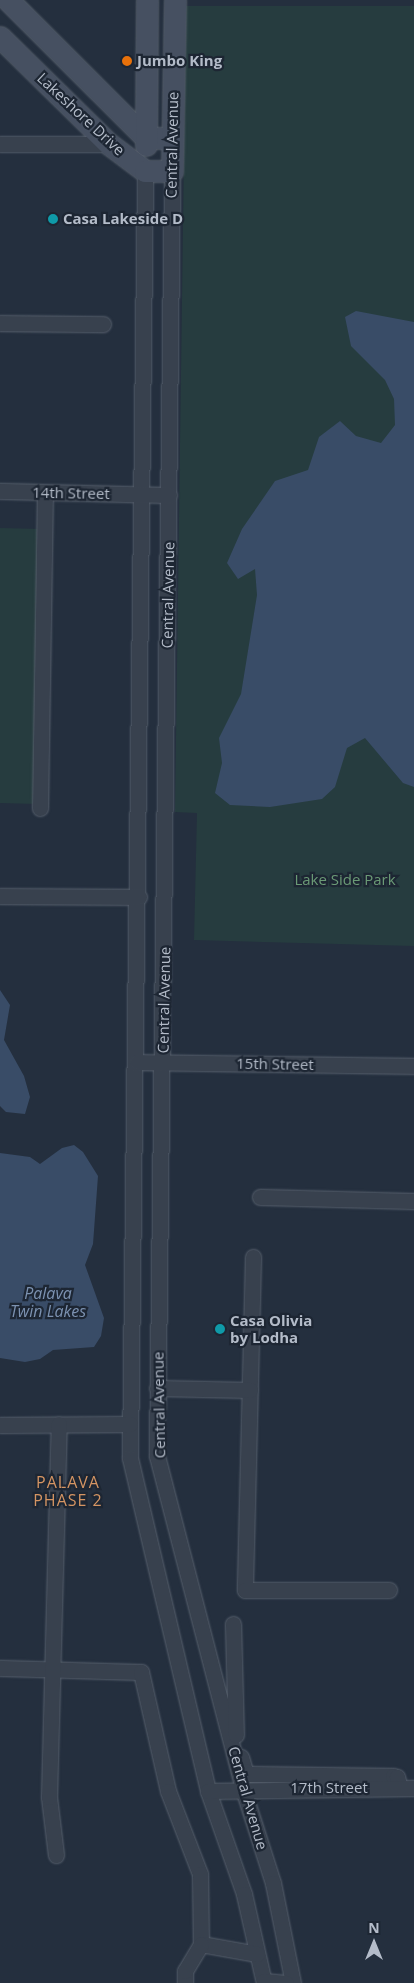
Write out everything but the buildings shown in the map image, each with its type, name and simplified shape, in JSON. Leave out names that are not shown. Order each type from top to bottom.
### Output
[{"type":"street","name":"Lakeshore Drive","points":[[8,0],[146,138],[172,138]]},
{"type":"street","name":"Central Avenue","points":[[147,0],[139,897],[130,1458],[208,1791],[244,1894],[264,1982]]},
{"type":"street","name":"Central Avenue","points":[[175,0],[172,138],[164,1062],[157,1456],[243,1789],[273,1883],[293,1983]]},
{"type":"street","name":"Lakeshore Drive","points":[[0,37],[109,144],[145,171]]},
{"type":"street","points":[[0,144],[109,144]]},
{"type":"street","points":[[145,171],[172,171]]},
{"type":"street","points":[[0,323],[103,324]]},
{"type":"street","name":"14th Street","points":[[0,491],[170,495]]},
{"type":"street","points":[[40,808],[45,492]]},
{"type":"street","points":[[0,896],[139,897]]},
{"type":"street","name":"15th Street","points":[[137,1062],[414,1066]]},
{"type":"street","points":[[260,1197],[414,1201]]},
{"type":"street","points":[[253,1257],[245,1590],[389,1590]]},
{"type":"street","points":[[157,1388],[250,1390]]},
{"type":"street","points":[[0,1424],[130,1424]]},
{"type":"street","points":[[56,1855],[48,1797],[59,1424]]},
{"type":"street","points":[[233,1624],[236,1738],[245,1771],[258,1774],[393,1776],[397,1777],[407,1788]]},
{"type":"street","points":[[0,1668],[141,1672],[168,1791],[200,1874],[201,1944],[185,1970],[185,1983]]},
{"type":"street","name":"17th Street","points":[[208,1791],[407,1788]]},
{"type":"street","points":[[201,1944],[257,1954]]},
{"type":"street","points":[[264,1982],[286,1983]]},
{"type":"green space","name":"Lake Side Park","points":[[186,6],[414,6],[414,946],[194,940],[197,813],[175,812]]},
{"type":"green space","points":[[0,528],[41,529],[36,804],[0,803]]},
{"type":"water","points":[[356,311],[414,322],[414,787],[403,783],[365,738],[347,748],[335,787],[322,799],[270,807],[230,805],[215,793],[222,763],[219,738],[241,694],[257,595],[255,569],[238,579],[227,563],[242,529],[275,481],[308,470],[319,437],[340,421],[356,436],[381,443],[395,425],[394,399],[385,380],[351,346],[345,317]]},
{"type":"water","points":[[0,990],[10,1005],[4,1040],[24,1076],[30,1097],[25,1114],[6,1112],[0,1106]]},
{"type":"water","name":"Palava Twin Lakes","points":[[74,1145],[83,1152],[98,1176],[93,1244],[85,1265],[104,1318],[101,1336],[94,1347],[53,1350],[40,1359],[25,1362],[0,1358],[0,1153],[30,1157],[40,1164],[62,1148]]},
{"type":"place","name":"Jumbo King","points":[[127,61]]},
{"type":"place","name":"Casa Lakeside D","points":[[53,219]]},
{"type":"place","name":"Casa Olivia by Lodha","points":[[220,1329]]},
{"type":"district","name":"PALAVA PHASE 2","points":[[68,1491]]}]
